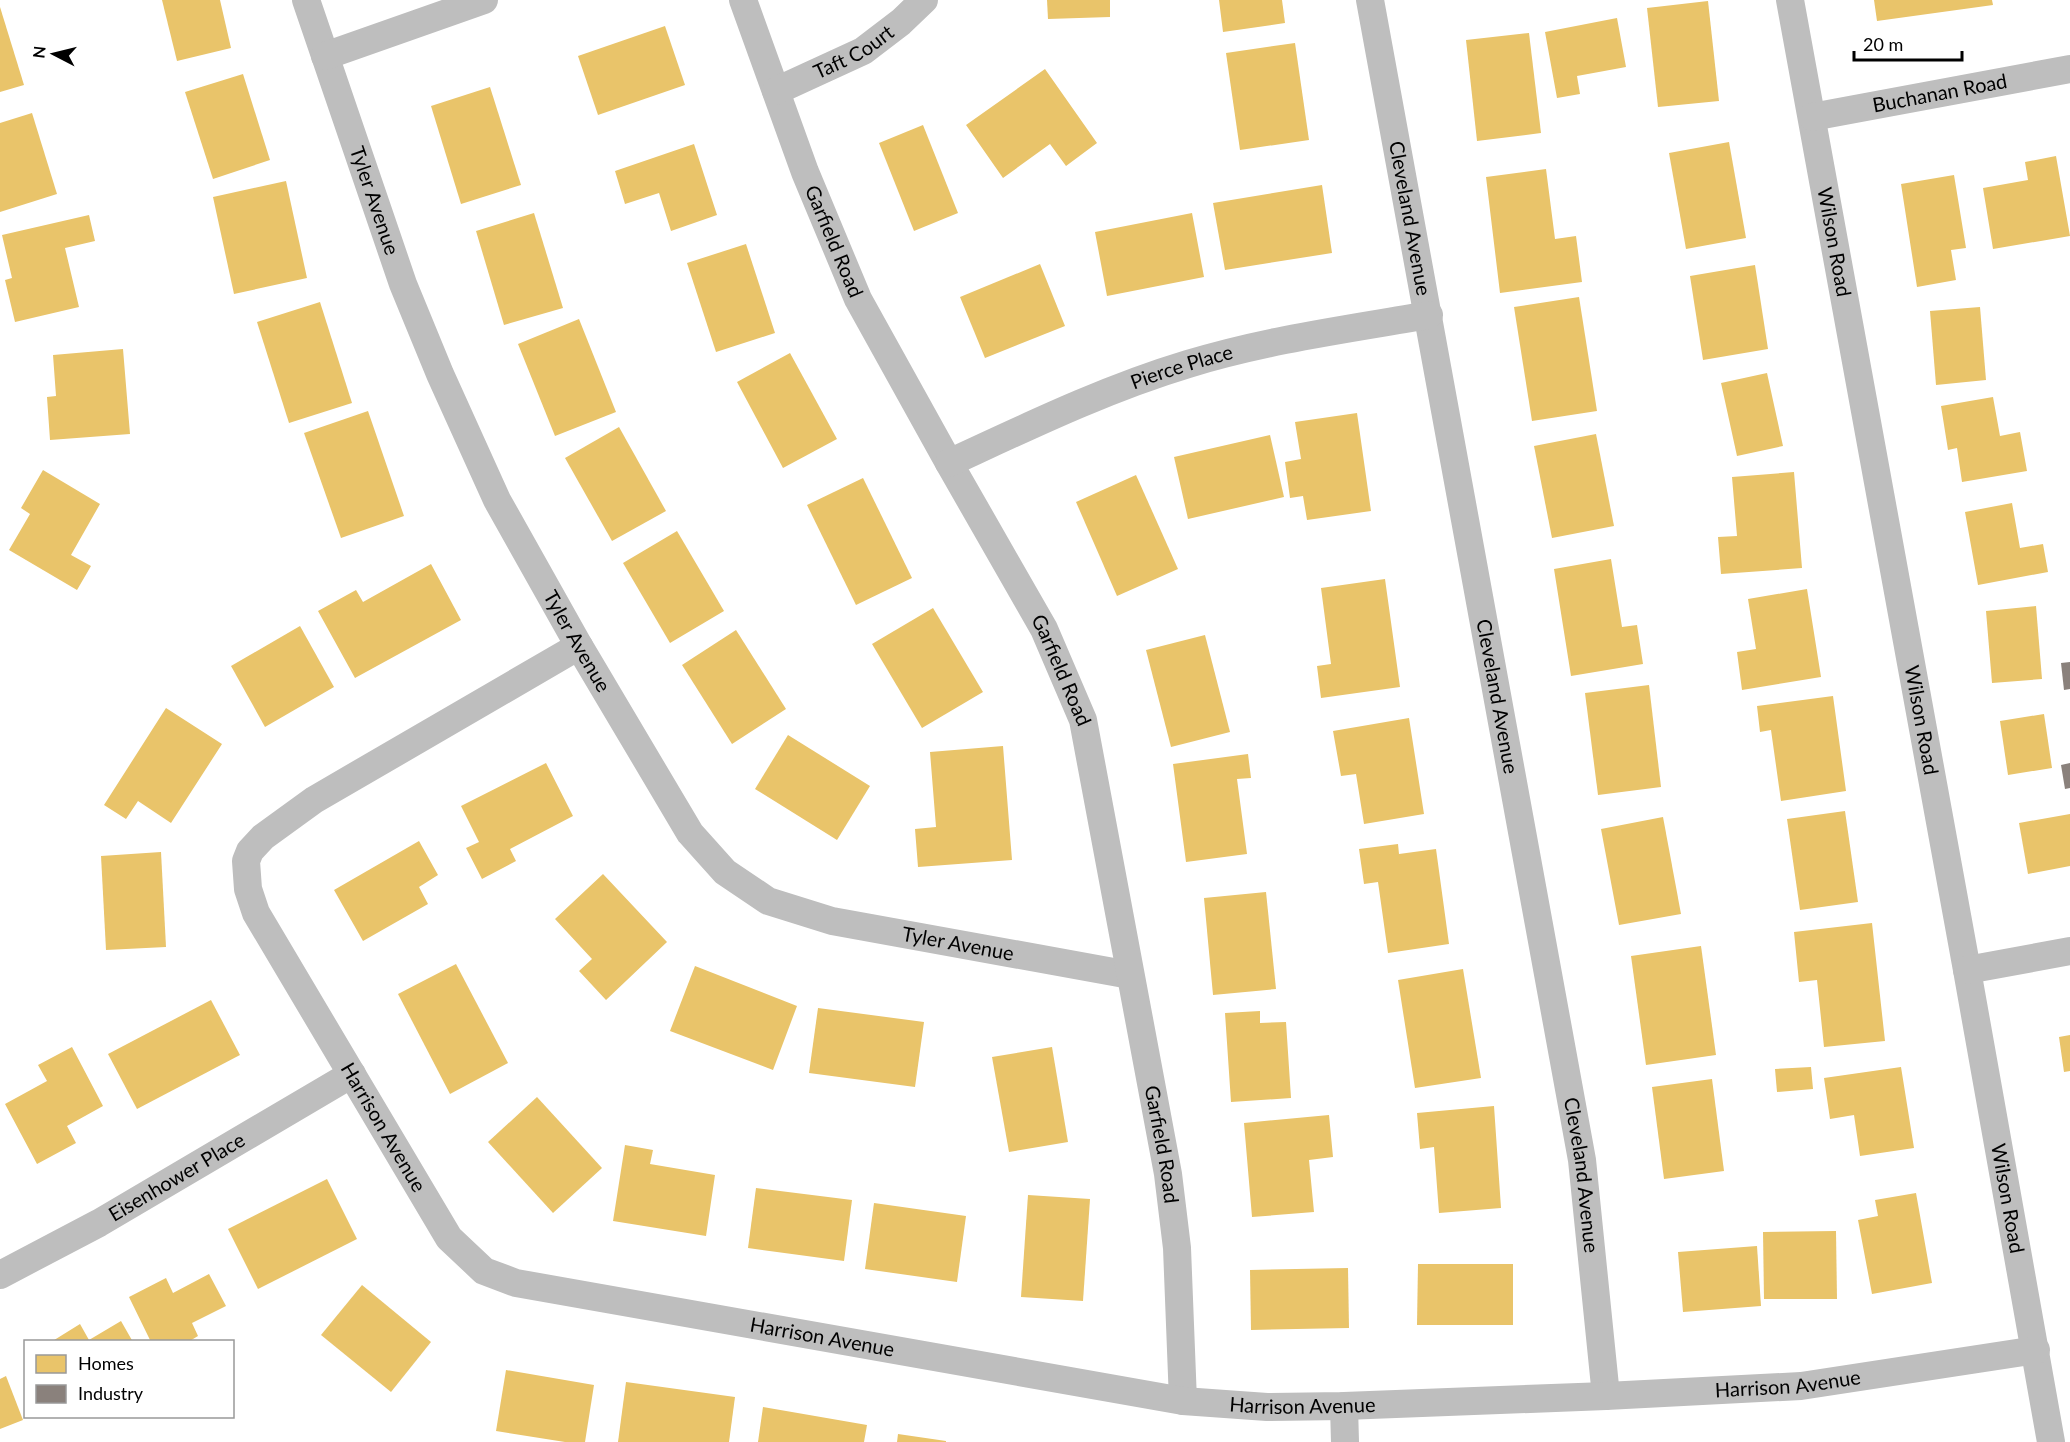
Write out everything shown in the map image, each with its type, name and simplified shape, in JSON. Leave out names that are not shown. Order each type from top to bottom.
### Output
[{"type":"street","name":"Tyler Avenue","points":[[306,0],[403,284],[440,374],[497,500],[579,646],[690,833],[725,872],[768,901],[832,921],[1130,975]]},
{"type":"street","points":[[325,56],[484,0]]},
{"type":"street","name":"Garfield Road","points":[[743,0],[805,172],[858,299],[1044,629],[1083,720],[1130,975],[1140,1017],[1170,1195],[1177,1248],[1183,1401]]},
{"type":"street","name":"Taft Court","points":[[776,91],[863,51],[901,22],[924,0]]},
{"type":"street","name":"Cleveland Avenue","points":[[1370,0],[1582,1160],[1606,1396]]},
{"type":"street","name":"Wilson Road","points":[[1790,0],[2051,1442]]},
{"type":"street","name":"Buchanan Road","points":[[1812,117],[2070,69]]},
{"type":"street","name":"Pierce Place","points":[[949,463],[1088,400],[1186,364],[1248,347],[1429,315]]},
{"type":"street","name":"Harrison Avenue","points":[[579,646],[314,800],[263,837],[250,851],[246,861],[248,889],[256,912],[449,1238],[484,1271],[516,1283],[1183,1401],[1267,1407],[1344,1407],[1801,1386],[2036,1350]]},
{"type":"street","points":[[1967,970],[2070,951]]},
{"type":"street","name":"Eisenhower Place","points":[[0,1275],[99,1223],[352,1074]]},
{"type":"street","points":[[1344,1407],[1345,1442]]},
{"type":"building: Homes","points":[[162,0],[220,0],[231,48],[177,61]]},
{"type":"building: Homes","points":[[1047,0],[1110,0],[1110,17],[1048,19]]},
{"type":"building: Homes","points":[[1219,0],[1282,0],[1285,23],[1223,32]]},
{"type":"building: Homes","points":[[1874,0],[1992,0],[1993,5],[1877,21]]},
{"type":"building: Homes","points":[[1708,1],[1719,101],[1658,107],[1647,8]]},
{"type":"building: Homes","points":[[0,7],[24,85],[0,92]]},
{"type":"building: Homes","points":[[1617,18],[1626,67],[1577,76],[1580,94],[1557,98],[1545,32]]},
{"type":"building: Homes","points":[[665,26],[685,85],[598,115],[578,56]]},
{"type":"building: Homes","points":[[1529,33],[1541,133],[1477,141],[1466,40]]},
{"type":"building: Homes","points":[[1295,43],[1309,140],[1240,150],[1226,53]]},
{"type":"building: Homes","points":[[1045,69],[1097,143],[1066,166],[1050,144],[1003,178],[966,125]]},
{"type":"building: Homes","points":[[243,74],[270,160],[213,179],[185,92]]},
{"type":"building: Homes","points":[[490,87],[521,185],[461,204],[431,106]]},
{"type":"building: Homes","points":[[32,113],[57,194],[0,212],[0,123]]},
{"type":"building: Homes","points":[[923,125],[958,213],[914,231],[879,143]]},
{"type":"building: Homes","points":[[1729,142],[1746,238],[1686,249],[1669,153]]},
{"type":"building: Homes","points":[[694,144],[717,215],[671,231],[659,193],[625,204],[615,171]]},
{"type":"building: Homes","points":[[2056,156],[2070,236],[1993,249],[1983,188],[2028,180],[2025,162]]},
{"type":"building: Homes","points":[[1546,169],[1555,239],[1576,236],[1582,282],[1500,293],[1486,177]]},
{"type":"building: Homes","points":[[1954,175],[1966,248],[1951,250],[1956,280],[1917,287],[1901,184]]},
{"type":"building: Homes","points":[[286,181],[307,278],[234,294],[213,197]]},
{"type":"building: Homes","points":[[1322,185],[1332,253],[1225,270],[1213,203]]},
{"type":"building: Homes","points":[[534,213],[563,308],[504,325],[476,231]]},
{"type":"building: Homes","points":[[1192,213],[1204,277],[1107,296],[1095,232]]},
{"type":"building: Homes","points":[[89,215],[95,241],[65,248],[79,307],[15,322],[5,280],[12,278],[2,235]]},
{"type":"building: Homes","points":[[746,244],[775,333],[716,352],[687,263]]},
{"type":"building: Homes","points":[[1040,264],[1065,326],[985,358],[960,297]]},
{"type":"building: Homes","points":[[1755,265],[1768,349],[1703,360],[1690,276]]},
{"type":"building: Homes","points":[[1579,297],[1597,411],[1532,421],[1514,307]]},
{"type":"building: Homes","points":[[320,302],[352,403],[289,423],[257,322]]},
{"type":"building: Homes","points":[[1980,307],[1986,380],[1936,385],[1930,311]]},
{"type":"building: Homes","points":[[579,319],[616,412],[555,436],[518,344]]},
{"type":"building: Homes","points":[[123,349],[130,434],[50,440],[47,397],[56,396],[53,355]]},
{"type":"building: Homes","points":[[790,353],[837,439],[783,468],[737,382]]},
{"type":"building: Homes","points":[[1767,373],[1783,446],[1737,456],[1721,383]]},
{"type":"building: Homes","points":[[1993,397],[2000,436],[2020,432],[2027,471],[1962,482],[1957,448],[1948,450],[1941,406]]},
{"type":"building: Homes","points":[[368,411],[404,516],[341,538],[304,433]]},
{"type":"building: Homes","points":[[1357,413],[1371,511],[1307,520],[1303,496],[1290,498],[1285,462],[1301,459],[1295,422]]},
{"type":"building: Homes","points":[[619,427],[666,511],[612,541],[565,458]]},
{"type":"building: Homes","points":[[1596,434],[1614,526],[1552,538],[1534,446]]},
{"type":"building: Homes","points":[[1270,435],[1284,497],[1188,519],[1174,457]]},
{"type":"building: Homes","points":[[43,470],[100,504],[71,555],[91,566],[77,590],[9,550],[30,514],[21,508]]},
{"type":"building: Homes","points":[[1794,472],[1802,568],[1721,574],[1718,537],[1737,536],[1732,477]]},
{"type":"building: Homes","points":[[1136,475],[1178,569],[1117,596],[1076,502]]},
{"type":"building: Homes","points":[[863,478],[912,578],[856,605],[807,505]]},
{"type":"building: Homes","points":[[2012,503],[2020,548],[2043,544],[2048,572],[1978,585],[1965,512]]},
{"type":"building: Homes","points":[[677,531],[724,611],[670,643],[623,563]]},
{"type":"building: Homes","points":[[1611,559],[1622,627],[1637,625],[1643,664],[1571,676],[1554,569]]},
{"type":"building: Homes","points":[[431,564],[461,620],[355,678],[318,611],[356,590],[363,602]]},
{"type":"building: Homes","points":[[1385,579],[1400,687],[1321,698],[1317,666],[1331,664],[1321,588]]},
{"type":"building: Homes","points":[[1807,589],[1821,677],[1742,690],[1737,652],[1756,649],[1748,599]]},
{"type":"building: Homes","points":[[2036,606],[2042,679],[1992,683],[1986,611]]},
{"type":"building: Homes","points":[[933,608],[983,692],[922,728],[872,644]]},
{"type":"building: Homes","points":[[300,626],[334,687],[265,727],[231,666]]},
{"type":"building: Homes","points":[[736,630],[786,709],[732,744],[682,665]]},
{"type":"building: Homes","points":[[1205,635],[1230,732],[1171,747],[1146,650]]},
{"type":"building: Homes","points":[[1649,685],[1661,787],[1598,795],[1585,693]]},
{"type":"building: Homes","points":[[1833,696],[1846,791],[1781,801],[1771,730],[1760,732],[1757,706]]},
{"type":"building: Homes","points":[[166,708],[222,744],[171,823],[138,801],[126,819],[104,805]]},
{"type":"building: Homes","points":[[2044,714],[2052,768],[2008,775],[2000,721]]},
{"type":"building: Homes","points":[[1409,718],[1424,814],[1364,824],[1356,774],[1341,776],[1333,731]]},
{"type":"building: Homes","points":[[788,735],[870,786],[837,840],[755,789]]},
{"type":"building: Homes","points":[[1003,746],[1012,860],[918,867],[915,829],[936,827],[930,752]]},
{"type":"building: Homes","points":[[1248,754],[1251,778],[1237,779],[1247,854],[1186,862],[1173,764]]},
{"type":"building: Homes","points":[[546,763],[573,816],[510,849],[516,861],[482,879],[466,848],[479,842],[461,806]]},
{"type":"building: Homes","points":[[1845,811],[1858,902],[1800,910],[1787,819]]},
{"type":"building: Homes","points":[[2070,814],[2070,866],[2028,874],[2019,823]]},
{"type":"building: Homes","points":[[1663,817],[1681,914],[1619,925],[1601,829]]},
{"type":"building: Homes","points":[[419,841],[438,875],[419,887],[428,904],[363,941],[334,890]]},
{"type":"building: Homes","points":[[1398,844],[1399,854],[1436,849],[1449,944],[1388,953],[1378,882],[1364,884],[1359,849]]},
{"type":"building: Homes","points":[[161,852],[166,947],[106,950],[101,856]]},
{"type":"building: Homes","points":[[603,874],[667,942],[606,1000],[579,971],[592,959],[555,919]]},
{"type":"building: Homes","points":[[1266,892],[1276,989],[1213,995],[1204,898]]},
{"type":"building: Homes","points":[[1872,923],[1885,1041],[1824,1047],[1817,980],[1799,982],[1794,932]]},
{"type":"building: Homes","points":[[1701,946],[1716,1055],[1646,1065],[1631,956]]},
{"type":"building: Homes","points":[[456,964],[508,1063],[450,1094],[398,994]]},
{"type":"building: Homes","points":[[695,966],[797,1006],[773,1070],[670,1031]]},
{"type":"building: Homes","points":[[1463,969],[1481,1078],[1415,1088],[1398,980]]},
{"type":"building: Homes","points":[[211,1000],[240,1055],[137,1109],[108,1054]]},
{"type":"building: Homes","points":[[818,1008],[924,1022],[915,1087],[809,1073]]},
{"type":"building: Homes","points":[[1260,1011],[1260,1023],[1286,1022],[1291,1098],[1231,1102],[1225,1013]]},
{"type":"building: Homes","points":[[2070,1035],[2070,1071],[2064,1072],[2059,1037]]},
{"type":"building: Homes","points":[[72,1047],[103,1106],[67,1126],[76,1143],[37,1164],[5,1104],[47,1081],[38,1065]]},
{"type":"building: Homes","points":[[1052,1047],[1068,1142],[1009,1152],[992,1057]]},
{"type":"building: Homes","points":[[1811,1067],[1813,1089],[1777,1092],[1775,1069]]},
{"type":"building: Homes","points":[[1901,1067],[1914,1148],[1860,1156],[1854,1115],[1830,1119],[1824,1078]]},
{"type":"building: Homes","points":[[1712,1079],[1724,1171],[1664,1179],[1652,1087]]},
{"type":"building: Homes","points":[[537,1097],[602,1168],[553,1213],[488,1142]]},
{"type":"building: Homes","points":[[1494,1106],[1501,1208],[1439,1213],[1434,1147],[1420,1149],[1417,1113]]},
{"type":"building: Homes","points":[[1329,1115],[1333,1157],[1309,1160],[1314,1212],[1252,1217],[1244,1123]]},
{"type":"building: Homes","points":[[625,1145],[653,1150],[650,1164],[715,1175],[706,1236],[613,1221]]},
{"type":"building: Homes","points":[[327,1179],[357,1239],[258,1289],[228,1229]]},
{"type":"building: Homes","points":[[756,1188],[852,1200],[844,1261],[748,1248]]},
{"type":"building: Homes","points":[[1916,1193],[1932,1283],[1872,1294],[1858,1220],[1878,1216],[1875,1200]]},
{"type":"building: Homes","points":[[1028,1195],[1090,1199],[1083,1301],[1021,1297]]},
{"type":"building: Homes","points":[[874,1203],[966,1216],[957,1282],[865,1269]]},
{"type":"building: Homes","points":[[1836,1231],[1837,1299],[1764,1299],[1763,1232]]},
{"type":"building: Homes","points":[[1757,1246],[1761,1306],[1683,1312],[1678,1252]]},
{"type":"building: Homes","points":[[1418,1264],[1513,1264],[1513,1325],[1417,1325]]},
{"type":"building: Homes","points":[[1348,1268],[1349,1328],[1251,1330],[1250,1270]]},
{"type":"building: Homes","points":[[209,1274],[226,1306],[192,1323],[198,1336],[191,1340],[150,1340],[129,1297],[166,1278],[173,1293]]},
{"type":"building: Homes","points":[[362,1285],[431,1342],[391,1392],[321,1335]]},
{"type":"building: Homes","points":[[121,1321],[132,1340],[89,1340]]},
{"type":"building: Homes","points":[[80,1324],[89,1340],[54,1340]]},
{"type":"building: Homes","points":[[506,1370],[594,1385],[585,1442],[565,1442],[496,1431]]},
{"type":"building: Homes","points":[[6,1376],[23,1420],[0,1429],[0,1379]]},
{"type":"building: Homes","points":[[626,1382],[735,1397],[729,1442],[618,1442]]},
{"type":"building: Homes","points":[[763,1407],[867,1425],[864,1442],[758,1442]]},
{"type":"building: Homes","points":[[898,1434],[946,1441],[946,1442],[897,1442]]},
{"type":"building: Industry","points":[[2070,662],[2070,689],[2064,690],[2061,663]]},
{"type":"building: Industry","points":[[2070,763],[2070,788],[2065,789],[2061,765]]}]
